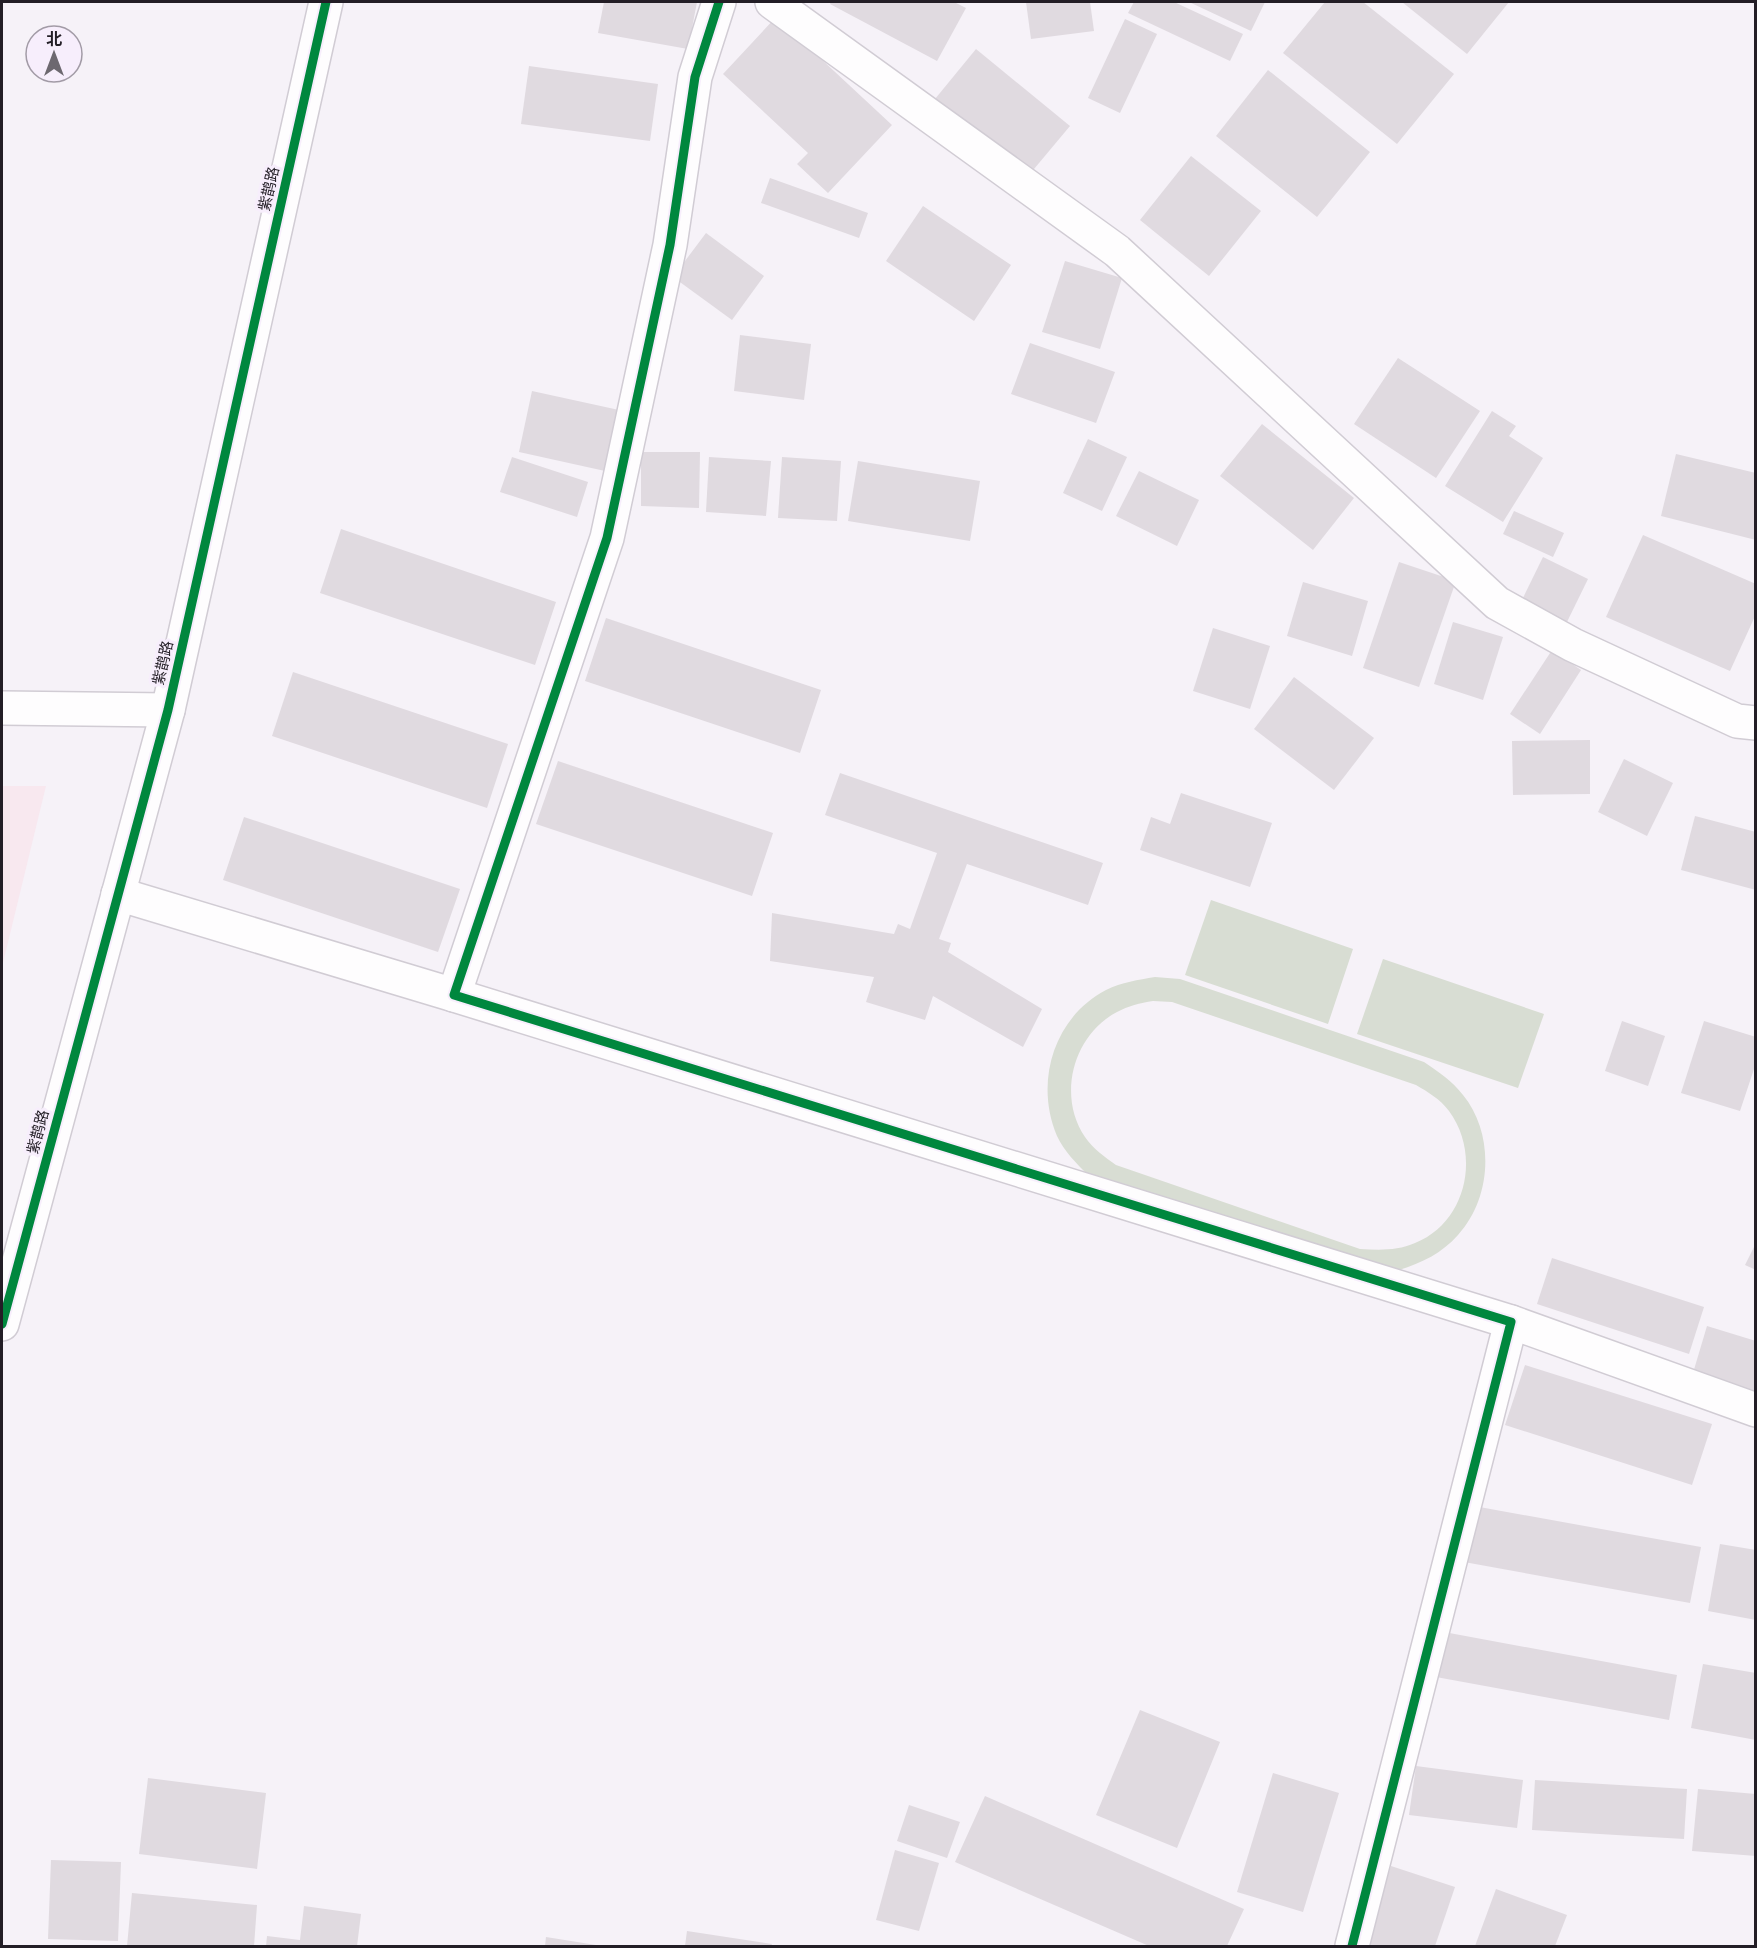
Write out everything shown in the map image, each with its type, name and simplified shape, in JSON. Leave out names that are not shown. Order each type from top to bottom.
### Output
[{"type":"street","name":"紫鹊路","points":[[2,1324],[168,710],[326,2]]},
{"type":"street","points":[[454,995],[608,538],[670,245],[695,77],[719,2]]},
{"type":"street","points":[[772,2],[1117,251],[1497,603],[1583,650],[1737,721],[1755,723]]},
{"type":"street","points":[[2,708],[168,710]]},
{"type":"street","points":[[118,894],[454,995],[1511,1322],[1755,1410]]},
{"type":"street","points":[[1352,1947],[1511,1322]]},
{"type":"shaded area","points":[[2,786],[46,786],[2,967]]},
{"type":"shaded area","points":[[1211,900],[1353,949],[1328,1024],[1185,975]]},
{"type":"shaded area","points":[[1383,959],[1544,1014],[1518,1088],[1357,1034]]},
{"type":"shaded area","points":[[1155,977],[1180,979],[1424,1062],[1445,1077],[1459,1090],[1473,1111],[1484,1147],[1483,1185],[1478,1203],[1458,1235],[1431,1257],[1399,1270],[1088,1175],[1063,1147],[1050,1115],[1049,1073],[1053,1053],[1073,1017],[1088,1002],[1112,987]],"holes":[[[1153,1001],[1172,1002],[1416,1085],[1438,1099],[1449,1111],[1459,1128],[1466,1166],[1464,1185],[1447,1220],[1433,1233],[1408,1246],[1360,1249],[1116,1165],[1103,1156],[1085,1137],[1072,1103],[1071,1085],[1080,1051],[1102,1022],[1117,1012],[1130,1006]]]},
{"type":"building","points":[[604,2],[697,2],[688,49],[598,33]]},
{"type":"building","points":[[831,2],[954,2],[966,8],[937,61],[830,4]]},
{"type":"building","points":[[1026,2],[1090,2],[1094,31],[1031,39]]},
{"type":"building","points":[[1134,2],[1174,2],[1243,34],[1230,61],[1128,13]]},
{"type":"building","points":[[1189,2],[1265,2],[1251,31]]},
{"type":"building","points":[[1325,2],[1363,2],[1454,74],[1397,144],[1283,53]]},
{"type":"building","points":[[1402,2],[1509,2],[1467,54]]},
{"type":"building","points":[[776,17],[892,125],[828,193],[797,164],[808,153],[723,74]]},
{"type":"building","points":[[1125,19],[1157,34],[1120,113],[1088,98]]},
{"type":"building","points":[[976,49],[1070,126],[1029,175],[935,99]]},
{"type":"building","points":[[529,66],[658,84],[650,141],[521,124]]},
{"type":"building","points":[[1268,70],[1370,152],[1317,217],[1216,136]]},
{"type":"building","points":[[1191,156],[1261,211],[1209,276],[1140,220]]},
{"type":"building","points":[[770,178],[868,213],[859,238],[761,203]]},
{"type":"building","points":[[923,206],[1011,265],[974,321],[886,261]]},
{"type":"building","points":[[706,233],[764,276],[732,320],[673,277]]},
{"type":"building","points":[[1065,261],[1122,278],[1100,349],[1042,332]]},
{"type":"building","points":[[740,335],[811,344],[804,400],[734,391]]},
{"type":"building","points":[[1030,343],[1115,372],[1096,423],[1011,394]]},
{"type":"building","points":[[1398,358],[1480,411],[1436,478],[1354,424]]},
{"type":"building","points":[[532,391],[619,410],[605,471],[519,452]]},
{"type":"building","points":[[1492,411],[1516,426],[1509,436],[1543,458],[1503,522],[1445,486]]},
{"type":"building","points":[[1262,424],[1354,498],[1313,550],[1220,476]]},
{"type":"building","points":[[1088,439],[1127,457],[1102,511],[1063,493]]},
{"type":"building","points":[[641,452],[700,452],[699,508],[641,506]]},
{"type":"building","points":[[1676,454],[1756,473],[1756,540],[1661,516]]},
{"type":"building","points":[[512,457],[588,482],[577,517],[500,492]]},
{"type":"building","points":[[709,457],[771,461],[766,516],[706,512]]},
{"type":"building","points":[[782,457],[841,461],[837,521],[778,518]]},
{"type":"building","points":[[858,461],[980,481],[970,541],[848,521]]},
{"type":"building","points":[[1139,471],[1199,500],[1177,546],[1116,516]]},
{"type":"building","points":[[1514,511],[1564,533],[1553,557],[1503,534]]},
{"type":"building","points":[[341,529],[556,602],[535,665],[320,593]]},
{"type":"building","points":[[1643,535],[1756,584],[1756,614],[1730,671],[1606,617]]},
{"type":"building","points":[[1543,557],[1588,579],[1565,626],[1520,604]]},
{"type":"building","points":[[1399,562],[1456,581],[1419,687],[1363,668]]},
{"type":"building","points":[[1303,582],[1368,601],[1352,656],[1287,636]]},
{"type":"building","points":[[606,618],[821,690],[800,753],[585,681]]},
{"type":"building","points":[[1453,622],[1503,637],[1483,700],[1434,684]]},
{"type":"building","points":[[1213,628],[1270,646],[1250,709],[1193,691]]},
{"type":"building","points":[[1552,650],[1581,670],[1540,734],[1510,714]]},
{"type":"building","points":[[293,672],[508,744],[487,808],[272,736]]},
{"type":"building","points":[[1294,677],[1374,738],[1334,790],[1254,729]]},
{"type":"building","points":[[1590,740],[1590,794],[1513,795],[1512,741]]},
{"type":"building","points":[[1624,759],[1673,783],[1647,836],[1598,812]]},
{"type":"building","points":[[558,761],[773,833],[752,896],[536,824]]},
{"type":"building","points":[[840,773],[1103,863],[1088,905],[967,864],[939,939],[951,943],[948,952],[1042,1009],[1023,1047],[933,996],[925,1020],[866,1002],[874,977],[770,961],[772,913],[894,934],[898,924],[910,929],[937,853],[825,815]]},
{"type":"building","points":[[1181,793],[1272,823],[1250,887],[1140,850],[1151,817],[1170,824]]},
{"type":"building","points":[[1695,816],[1756,832],[1756,890],[1681,870]]},
{"type":"building","points":[[244,817],[460,889],[438,952],[223,880]]},
{"type":"building","points":[[1622,1021],[1665,1036],[1648,1086],[1605,1071]]},
{"type":"building","points":[[1704,1021],[1756,1037],[1756,1063],[1740,1111],[1681,1093]]},
{"type":"building","points":[[1756,1243],[1756,1270],[1745,1265]]},
{"type":"building","points":[[1552,1258],[1704,1307],[1689,1354],[1537,1304]]},
{"type":"building","points":[[1707,1326],[1756,1341],[1756,1391],[1693,1373]]},
{"type":"building","points":[[1525,1365],[1712,1424],[1692,1485],[1505,1425]]},
{"type":"building","points":[[1474,1506],[1701,1547],[1690,1603],[1464,1562]]},
{"type":"building","points":[[1720,1544],[1756,1550],[1756,1620],[1708,1611]]},
{"type":"building","points":[[1444,1632],[1677,1675],[1669,1720],[1436,1677]]},
{"type":"building","points":[[1703,1664],[1756,1673],[1756,1740],[1691,1728]]},
{"type":"building","points":[[1140,1710],[1220,1742],[1177,1848],[1096,1815]]},
{"type":"building","points":[[1416,1766],[1523,1780],[1517,1828],[1409,1815]]},
{"type":"building","points":[[1273,1773],[1339,1793],[1303,1912],[1237,1892]]},
{"type":"building","points":[[148,1778],[266,1793],[257,1869],[139,1854]]},
{"type":"building","points":[[1535,1780],[1687,1789],[1684,1839],[1532,1830]]},
{"type":"building","points":[[1698,1789],[1756,1794],[1756,1856],[1692,1851]]},
{"type":"building","points":[[985,1796],[1244,1909],[1227,1946],[1149,1946],[955,1862]]},
{"type":"building","points":[[909,1805],[960,1822],[947,1858],[897,1841]]},
{"type":"building","points":[[895,1850],[939,1863],[919,1931],[876,1920]]},
{"type":"building","points":[[51,1860],[121,1862],[118,1941],[48,1939]]},
{"type":"building","points":[[1391,1866],[1455,1887],[1435,1946],[1365,1946]]},
{"type":"building","points":[[1496,1889],[1567,1915],[1555,1946],[1475,1946]]},
{"type":"building","points":[[132,1893],[257,1905],[254,1946],[127,1946]]},
{"type":"building","points":[[304,1906],[361,1914],[357,1946],[266,1946],[267,1936],[300,1940]]},
{"type":"building","points":[[687,1931],[772,1944],[771,1946],[685,1946]]},
{"type":"building","points":[[546,1937],[596,1945],[545,1946]]},
{"type":"cycle path","points":[[2,1324],[168,710],[326,2]]},
{"type":"cycle path","points":[[719,2],[695,77],[670,245],[607,538],[454,995],[1511,1322],[1352,1946]]}]
